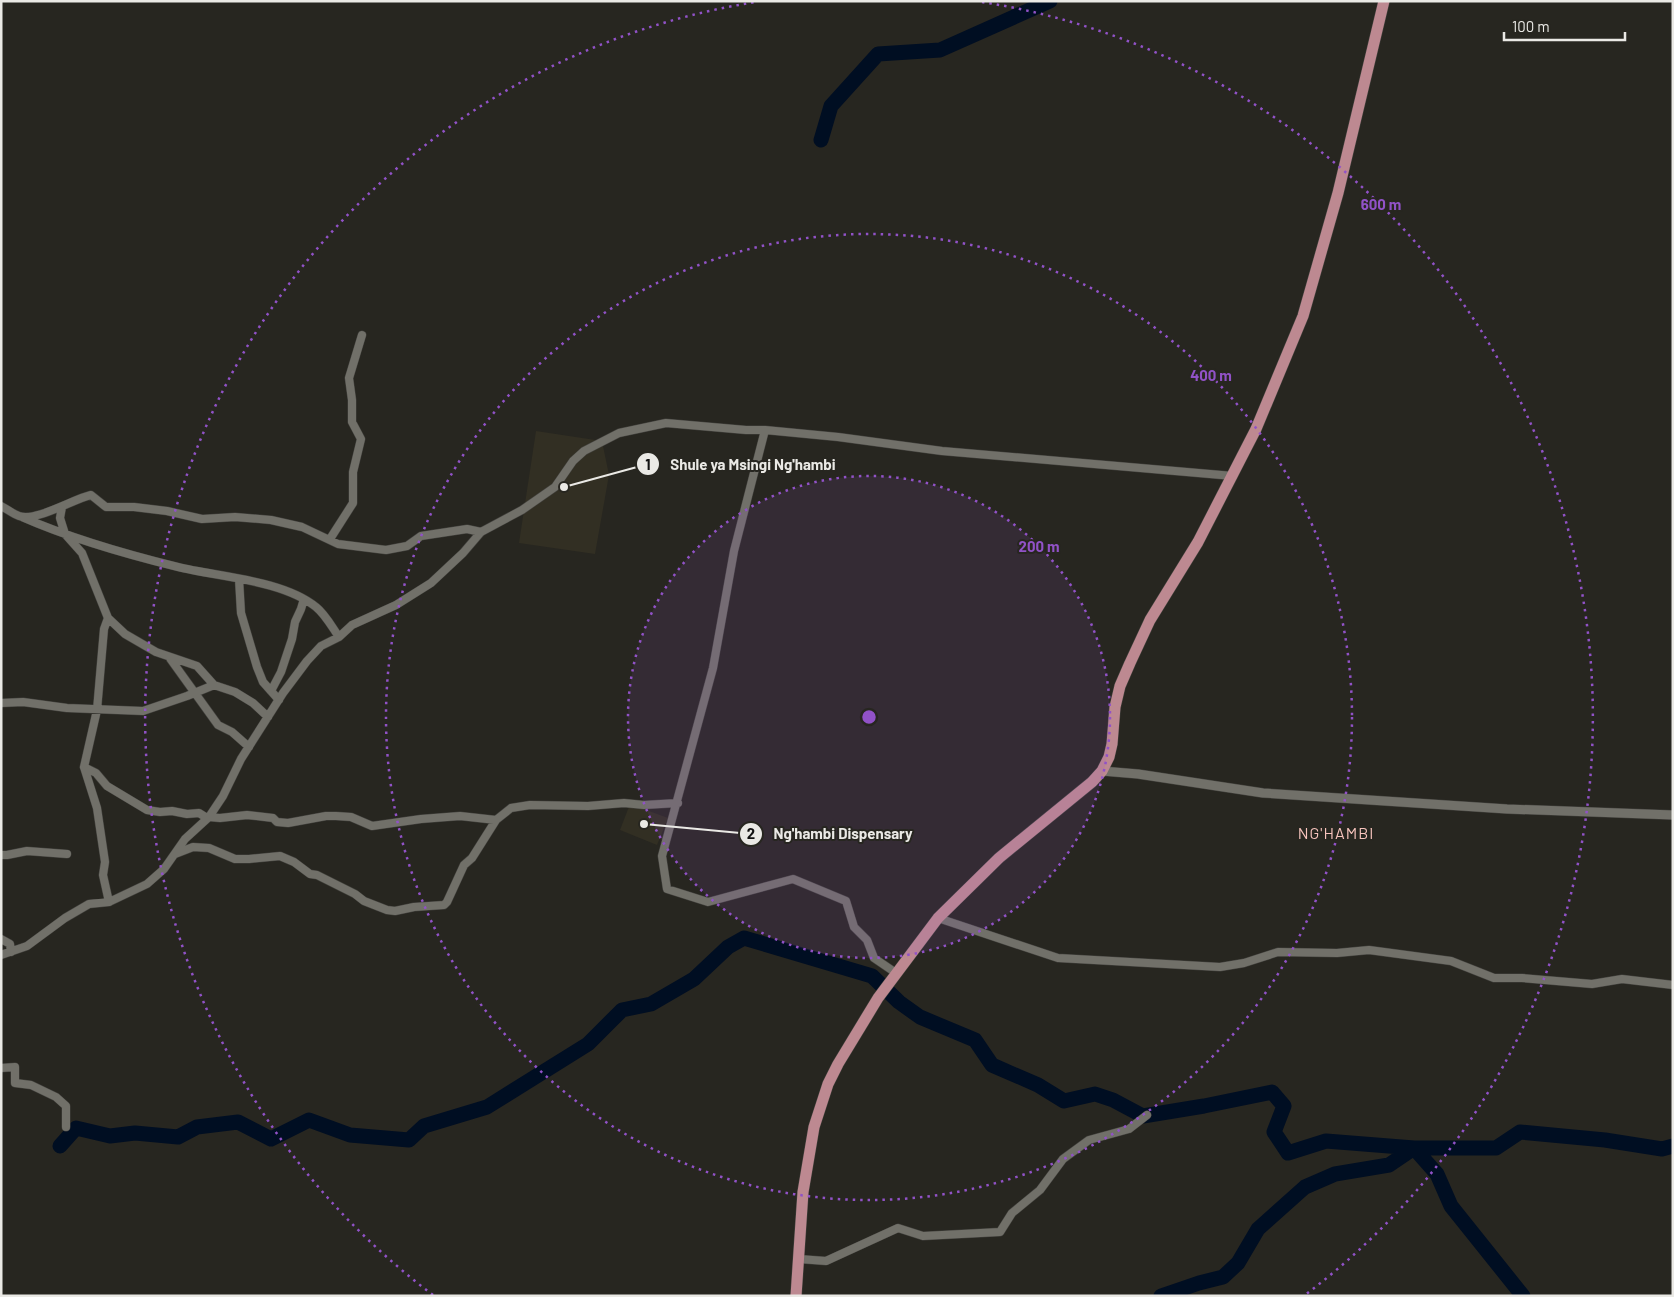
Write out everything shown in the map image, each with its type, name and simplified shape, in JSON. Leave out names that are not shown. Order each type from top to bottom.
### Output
[{"type":"main road","points":[[796,1296],[803,1192],[814,1128],[828,1084],[838,1064],[878,998],[938,918],[999,858],[1092,782],[1102,771],[1109,756],[1112,744],[1115,707],[1120,686],[1130,663],[1150,620],[1198,542],[1233,476],[1256,429],[1303,316],[1338,193],[1384,1]]},
{"type":"street","points":[[330,539],[353,502],[353,472],[361,439],[352,422],[349,378],[362,335]]},
{"type":"street","points":[[1,955],[27,946],[65,918],[89,904],[109,902],[148,884],[164,869],[185,839],[208,818],[223,796],[240,759],[279,700],[307,661],[322,646],[339,637],[352,625],[396,605],[431,583],[463,553],[481,532],[522,510],[555,487],[574,461],[584,451],[619,433],[666,423],[765,430],[838,437],[942,451],[1233,476]]},
{"type":"street","points":[[765,430],[734,551],[713,668],[678,803],[662,856],[667,889],[708,902],[793,879],[846,901],[854,927],[867,940],[874,958],[896,973]]},
{"type":"street","points":[[20,517],[36,516],[78,498],[92,495],[106,508],[150,509],[202,519],[235,517],[271,520],[302,527],[338,544],[386,550],[407,546],[421,536],[467,529],[481,532]]},
{"type":"street","points":[[1,506],[20,517],[64,534],[178,567],[288,591],[317,607],[339,637]]},
{"type":"street","points":[[62,506],[60,518],[64,534],[82,553],[108,618],[125,634],[156,652],[197,666],[214,685],[235,692],[253,703],[268,717]]},
{"type":"street","points":[[239,579],[241,613],[246,632],[263,682],[279,700]]},
{"type":"street","points":[[271,690],[281,672],[292,639],[295,622],[304,600]]},
{"type":"street","points":[[108,618],[104,629],[97,710],[84,767],[97,808],[106,862],[103,875],[109,902]]},
{"type":"street","points":[[170,656],[218,725],[232,732],[249,747]]},
{"type":"street","points":[[1,703],[23,702],[67,708],[142,711],[214,685]]},
{"type":"street","points":[[84,767],[96,773],[107,786],[147,810],[160,812],[200,813],[208,818],[247,815],[273,818],[277,822],[288,823],[336,816],[351,817],[372,826],[460,816],[496,820]]},
{"type":"street","points":[[1102,771],[1138,774],[1263,793],[1507,809],[1673,815]]},
{"type":"street","points":[[175,854],[193,847],[209,848],[235,859],[248,860],[280,856],[294,862],[310,874],[317,875],[355,894],[364,901],[395,911],[414,907],[444,905],[464,865],[472,858],[496,820],[511,808],[530,805],[588,806],[624,803],[644,805],[678,803]]},
{"type":"street","points":[[1,855],[27,851],[67,854]]},
{"type":"street","points":[[938,918],[1058,958],[1220,967],[1244,963],[1278,952],[1369,950],[1451,961],[1494,978],[1522,978],[1592,984],[1622,979],[1673,985]]},
{"type":"street","points":[[1,939],[10,944],[11,952]]},
{"type":"street","points":[[1,1068],[15,1067],[15,1083],[31,1084],[56,1097],[66,1106],[66,1127]]},
{"type":"street","points":[[799,1259],[826,1261],[898,1228],[922,1236],[1000,1232],[1012,1213],[1040,1190],[1063,1159],[1089,1140],[1129,1129],[1147,1115]]},
{"type":"shaded area","points":[[536,431],[602,441],[609,475],[595,554],[519,543]]},
{"type":"shaded area","points":[[630,804],[668,818],[657,845],[620,830]]},
{"type":"waterway","points":[[821,140],[831,106],[878,54],[940,50],[1050,1]]},
{"type":"waterway","points":[[60,1146],[76,1128],[110,1136],[135,1133],[178,1137],[197,1127],[238,1122],[271,1139],[309,1120],[350,1135],[409,1140],[424,1126],[487,1107],[588,1044],[622,1010],[651,1004],[694,979],[728,947],[744,938],[872,976],[899,1002],[920,1017],[975,1040],[992,1065],[1038,1085],[1064,1101],[1095,1094],[1113,1100],[1143,1116],[1272,1092],[1284,1106],[1274,1132],[1288,1153],[1326,1141],[1414,1148],[1496,1148],[1520,1132],[1605,1140],[1662,1149],[1673,1146]]},
{"type":"waterway","points":[[1161,1296],[1223,1277],[1238,1263],[1258,1229],[1305,1187],[1335,1174],[1389,1165],[1414,1148],[1437,1174],[1451,1206],[1523,1296]]},
{"type":"place","name":"Shule ya Msingi Ng'hambi","points":[[564,487]]},
{"type":"place","name":"Ng'hambi Dispensary","points":[[644,824]]},
{"type":"district","name":"NG'HAMBI","points":[[1336,833]]}]
